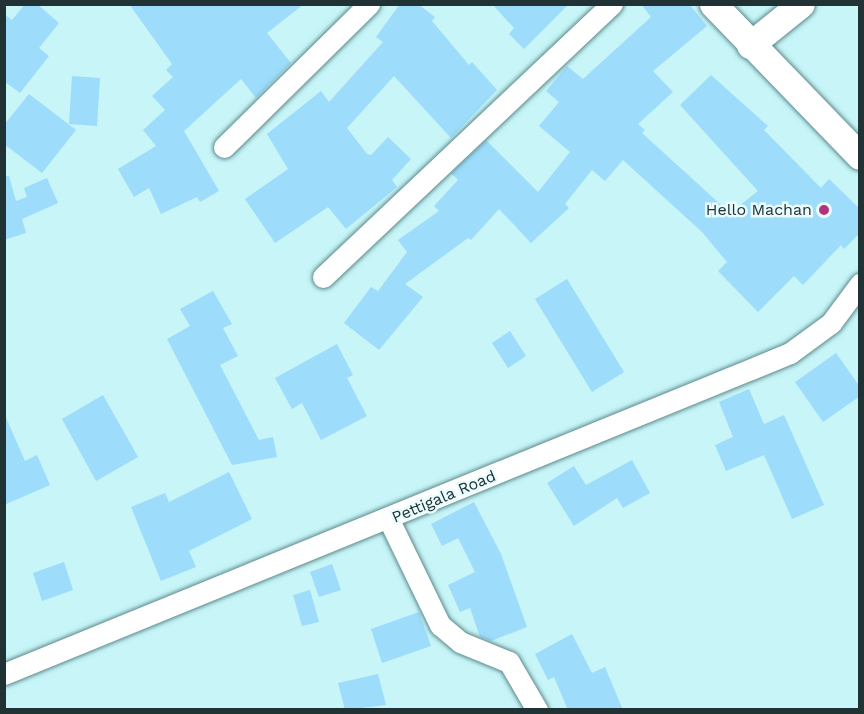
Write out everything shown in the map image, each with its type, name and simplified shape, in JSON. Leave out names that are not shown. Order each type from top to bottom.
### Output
[{"type":"street","points":[[224,147],[369,4]]},
{"type":"street","points":[[323,277],[612,4]]},
{"type":"street","points":[[713,4],[750,45],[860,156]]},
{"type":"street","points":[[750,45],[801,4]]},
{"type":"street","name":"Pettigala Road","points":[[4,674],[389,520],[790,353],[831,323],[860,284]]},
{"type":"street","points":[[389,520],[440,625],[460,642],[508,662],[537,710]]},
{"type":"building","points":[[25,4],[37,4],[59,23],[39,48],[49,56],[20,93],[4,81],[4,14],[12,20]]},
{"type":"building","points":[[129,4],[304,4],[267,33],[291,63],[256,98],[241,79],[184,131],[219,191],[200,202],[197,197],[161,214],[149,188],[134,197],[118,169],[156,146],[143,130],[165,110],[152,96],[173,77],[166,70],[172,64]]},
{"type":"building","points":[[400,4],[418,4],[435,17],[432,21],[469,65],[472,62],[497,90],[451,138],[394,76],[347,128],[367,154],[371,155],[388,137],[411,159],[392,180],[397,187],[346,229],[328,207],[275,243],[245,199],[288,169],[267,134],[321,91],[329,102],[383,42],[376,37]]},
{"type":"building","points":[[492,4],[569,4],[524,49],[509,34],[514,28]]},
{"type":"building","points":[[641,4],[689,4],[707,26],[653,71],[673,92],[638,124],[645,130],[642,133],[730,213],[758,191],[680,105],[711,75],[768,126],[764,130],[821,188],[829,179],[860,209],[860,233],[844,249],[841,245],[803,285],[794,276],[758,312],[718,271],[727,262],[702,232],[623,160],[605,181],[592,170],[565,204],[569,208],[531,243],[499,209],[471,240],[468,238],[405,284],[423,297],[379,350],[344,323],[371,287],[378,291],[407,252],[398,240],[439,211],[434,206],[458,180],[451,173],[486,140],[538,192],[570,152],[539,126],[559,102],[546,91],[567,66],[583,79],[651,17]]},
{"type":"building","points":[[72,76],[100,78],[97,126],[69,124]]},
{"type":"building","points":[[29,94],[76,130],[42,173],[4,144],[4,125]]},
{"type":"building","points":[[4,176],[9,176],[16,201],[27,197],[24,188],[47,178],[58,203],[22,219],[26,233],[4,240]]},
{"type":"building","points":[[567,279],[624,372],[592,392],[535,299]]},
{"type":"building","points":[[213,291],[232,324],[223,328],[238,356],[220,365],[259,440],[273,437],[277,457],[232,465],[167,339],[190,326],[180,309]]},
{"type":"building","points":[[510,331],[526,356],[508,368],[492,343]]},
{"type":"building","points":[[337,344],[353,375],[347,378],[367,416],[321,440],[302,403],[292,409],[275,378]]},
{"type":"building","points":[[836,353],[860,387],[860,396],[823,422],[795,382]]},
{"type":"building","points":[[749,389],[764,424],[784,415],[824,505],[792,519],[764,455],[726,471],[715,445],[733,437],[719,402]]},
{"type":"building","points":[[103,395],[138,457],[96,481],[62,419]]},
{"type":"building","points":[[4,413],[25,461],[37,455],[50,485],[4,505]]},
{"type":"building","points":[[632,460],[650,493],[623,508],[617,498],[574,526],[547,483],[574,466],[586,485]]},
{"type":"building","points":[[229,472],[252,519],[189,551],[196,567],[161,581],[131,507],[165,493],[169,502]]},
{"type":"building","points":[[474,502],[501,554],[527,627],[491,641],[480,637],[470,608],[460,612],[448,585],[475,572],[458,538],[442,546],[431,524]]},
{"type":"building","points":[[64,562],[73,590],[42,601],[33,573]]},
{"type":"building","points":[[332,564],[341,590],[319,597],[310,572]]},
{"type":"building","points":[[310,590],[319,622],[302,626],[293,595]]},
{"type":"building","points":[[419,612],[431,646],[382,663],[371,629]]},
{"type":"building","points":[[572,634],[592,673],[605,667],[623,710],[568,710],[554,677],[548,680],[535,654]]},
{"type":"building","points":[[378,674],[386,705],[345,710],[338,683]]},
{"type":"place","name":"Hello Machan","points":[[824,210]]}]
